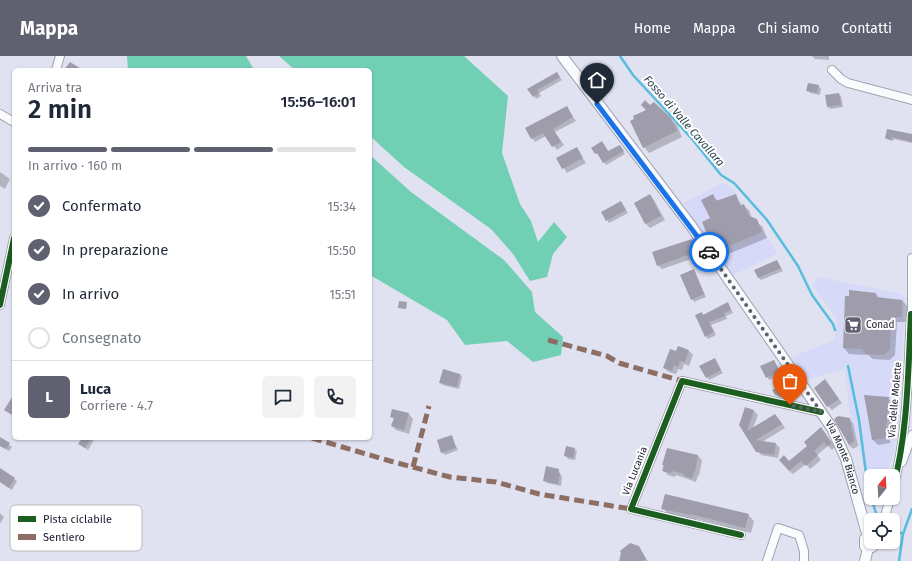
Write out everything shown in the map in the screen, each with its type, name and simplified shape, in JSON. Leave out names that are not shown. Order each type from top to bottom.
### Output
[{"type":"main road","name":"Via Monte Bianco","points":[[562,56],[692,227],[821,412],[841,445],[864,519]]},
{"type":"main road","points":[[865,561],[869,549]]},
{"type":"street","points":[[57,68],[60,56]]},
{"type":"street","points":[[832,70],[848,84],[912,100]]},
{"type":"street","points":[[0,114],[12,121]]},
{"type":"street","points":[[0,305],[2,286],[12,246]]},
{"type":"street","points":[[912,258],[912,307]]},
{"type":"street","name":"Via delle Molette","points":[[898,468],[905,420],[912,307]]},
{"type":"street","name":"Via Lucania","points":[[741,535],[631,509],[682,380],[821,412]]},
{"type":"street","points":[[898,468],[905,456],[912,435]]},
{"type":"street","points":[[767,561],[778,528],[799,535],[804,551],[804,561]]},
{"type":"shaded area","points":[[723,183],[733,189],[778,253],[732,275],[683,203]]},
{"type":"shaded area","points":[[817,277],[898,293],[905,297],[899,415],[894,453],[888,469],[865,469],[850,415],[845,369],[805,380],[792,357],[835,340],[837,319],[813,287]]},
{"type":"green space","points":[[127,56],[246,56],[253,68],[128,68]]},
{"type":"green space","points":[[279,56],[464,56],[508,96],[502,153],[520,204],[531,221],[538,242],[554,222],[567,237],[553,254],[547,277],[530,281],[513,254],[491,229],[404,167],[372,138],[372,68],[293,68]]},
{"type":"green space","points":[[372,157],[411,192],[504,260],[532,292],[535,312],[563,337],[561,355],[533,362],[507,341],[465,345],[447,320],[372,276]]},
{"type":"building","points":[[70,62],[80,68],[66,68]]},
{"type":"building","points":[[557,72],[560,77],[537,90],[539,93],[533,97],[527,89]]},
{"type":"building","points":[[808,83],[819,85],[817,93],[806,91]]},
{"type":"building","points":[[839,93],[841,105],[827,107],[825,95]]},
{"type":"building","points":[[645,100],[650,105],[654,102],[671,118],[677,131],[643,148],[630,121],[634,119],[633,116],[646,110],[641,105]]},
{"type":"building","points":[[567,106],[573,117],[553,129],[561,142],[552,147],[543,133],[531,139],[525,128]]},
{"type":"building","points":[[887,129],[912,134],[912,142],[892,137],[891,140],[885,138]]},
{"type":"building","points":[[602,141],[608,151],[620,145],[624,151],[603,163],[597,153],[595,154],[591,148]]},
{"type":"building","points":[[577,147],[583,158],[562,169],[556,158]]},
{"type":"building","points":[[650,194],[661,216],[645,224],[634,203]]},
{"type":"building","points":[[713,194],[716,201],[736,194],[740,206],[744,204],[749,216],[757,219],[762,232],[720,250],[712,233],[707,234],[702,222],[710,218],[701,200]]},
{"type":"building","points":[[621,201],[626,210],[606,221],[601,212]]},
{"type":"building","points":[[692,239],[699,251],[657,266],[652,252]]},
{"type":"building","points":[[777,260],[781,268],[758,278],[754,270]]},
{"type":"building","points":[[694,269],[704,294],[691,300],[680,275]]},
{"type":"building","points":[[849,290],[876,293],[876,297],[902,300],[902,317],[891,317],[890,349],[884,355],[866,354],[862,349],[843,348],[845,296],[849,296]]},
{"type":"building","points":[[399,301],[407,302],[406,309],[398,308]]},
{"type":"building","points":[[728,302],[731,310],[724,313],[725,316],[709,322],[714,332],[705,337],[695,315],[702,312],[703,315]]},
{"type":"building","points":[[678,346],[689,350],[685,362],[680,361],[678,367],[674,365],[672,371],[663,368],[670,349],[676,351]]},
{"type":"building","points":[[715,358],[721,370],[706,378],[699,366]]},
{"type":"building","points":[[774,360],[780,372],[766,378],[760,366]]},
{"type":"building","points":[[443,369],[460,374],[457,387],[439,383]]},
{"type":"building","points":[[825,379],[839,399],[827,407],[814,388]]},
{"type":"building","points":[[780,386],[786,398],[775,395],[772,390]]},
{"type":"building","points":[[864,395],[889,397],[885,438],[872,440]]},
{"type":"building","points":[[12,397],[12,415],[4,410]]},
{"type":"building","points":[[745,407],[754,410],[747,431],[775,414],[782,424],[756,440],[776,443],[774,455],[756,452],[739,425]]},
{"type":"building","points":[[392,409],[409,413],[404,430],[391,426],[394,418],[390,417]]},
{"type":"building","points":[[838,416],[850,418],[854,441],[849,445],[834,419]]},
{"type":"building","points":[[821,427],[832,443],[827,446],[824,442],[814,451],[818,455],[806,466],[801,461],[789,471],[779,460],[784,455],[789,461],[807,446],[804,442]]},
{"type":"building","points":[[452,435],[456,448],[441,453],[437,440]]},
{"type":"building","points":[[0,437],[10,443],[6,449],[0,446]]},
{"type":"building","points":[[81,440],[90,440],[85,448],[78,444]]},
{"type":"building","points":[[566,446],[575,448],[573,458],[564,456]]},
{"type":"building","points":[[667,448],[698,455],[695,472],[692,478],[672,471],[671,473],[662,471],[664,465],[662,465]]},
{"type":"building","points":[[546,466],[559,469],[558,473],[560,474],[558,484],[543,481]]},
{"type":"building","points":[[0,468],[15,478],[9,488],[0,482]]},
{"type":"building","points":[[665,494],[749,514],[745,528],[691,514],[661,509]]},
{"type":"building","points":[[630,543],[639,546],[646,559],[642,561],[619,561],[620,551]]},
{"type":"waterway","name":"Fosso di Valle Cavallara","points":[[620,56],[633,75],[692,139],[721,175],[734,183],[767,220],[798,266],[812,295],[833,324],[835,330]]},
{"type":"waterway","name":"Fosso di Valle Cavallara","points":[[848,366],[859,420],[865,469]]},
{"type":"waterway","name":"Fosso di Valle Cavallara","points":[[873,505],[876,513]]},
{"type":"waterway","name":"Fosso di Valle Cavallara","points":[[899,561],[903,534],[912,509]]},
{"type":"marked path","points":[[548,340],[607,356],[619,363],[682,381]]},
{"type":"marked path","points":[[413,467],[429,406]]},
{"type":"marked path","points":[[319,440],[450,477],[496,482],[539,494],[631,509]]},
{"type":"cycle path","points":[[0,305],[12,248]]},
{"type":"cycle path","points":[[898,469],[902,445],[908,380],[911,314]]},
{"type":"cycle path","points":[[741,535],[631,509],[682,381],[821,412]]},
{"type":"way so far","points":[[709,252],[821,412],[790,405]]},
{"type":"place","name":"Conad","points":[[853,325]]},
{"type":"route","points":[[597,104],[692,227],[709,252]]}]
